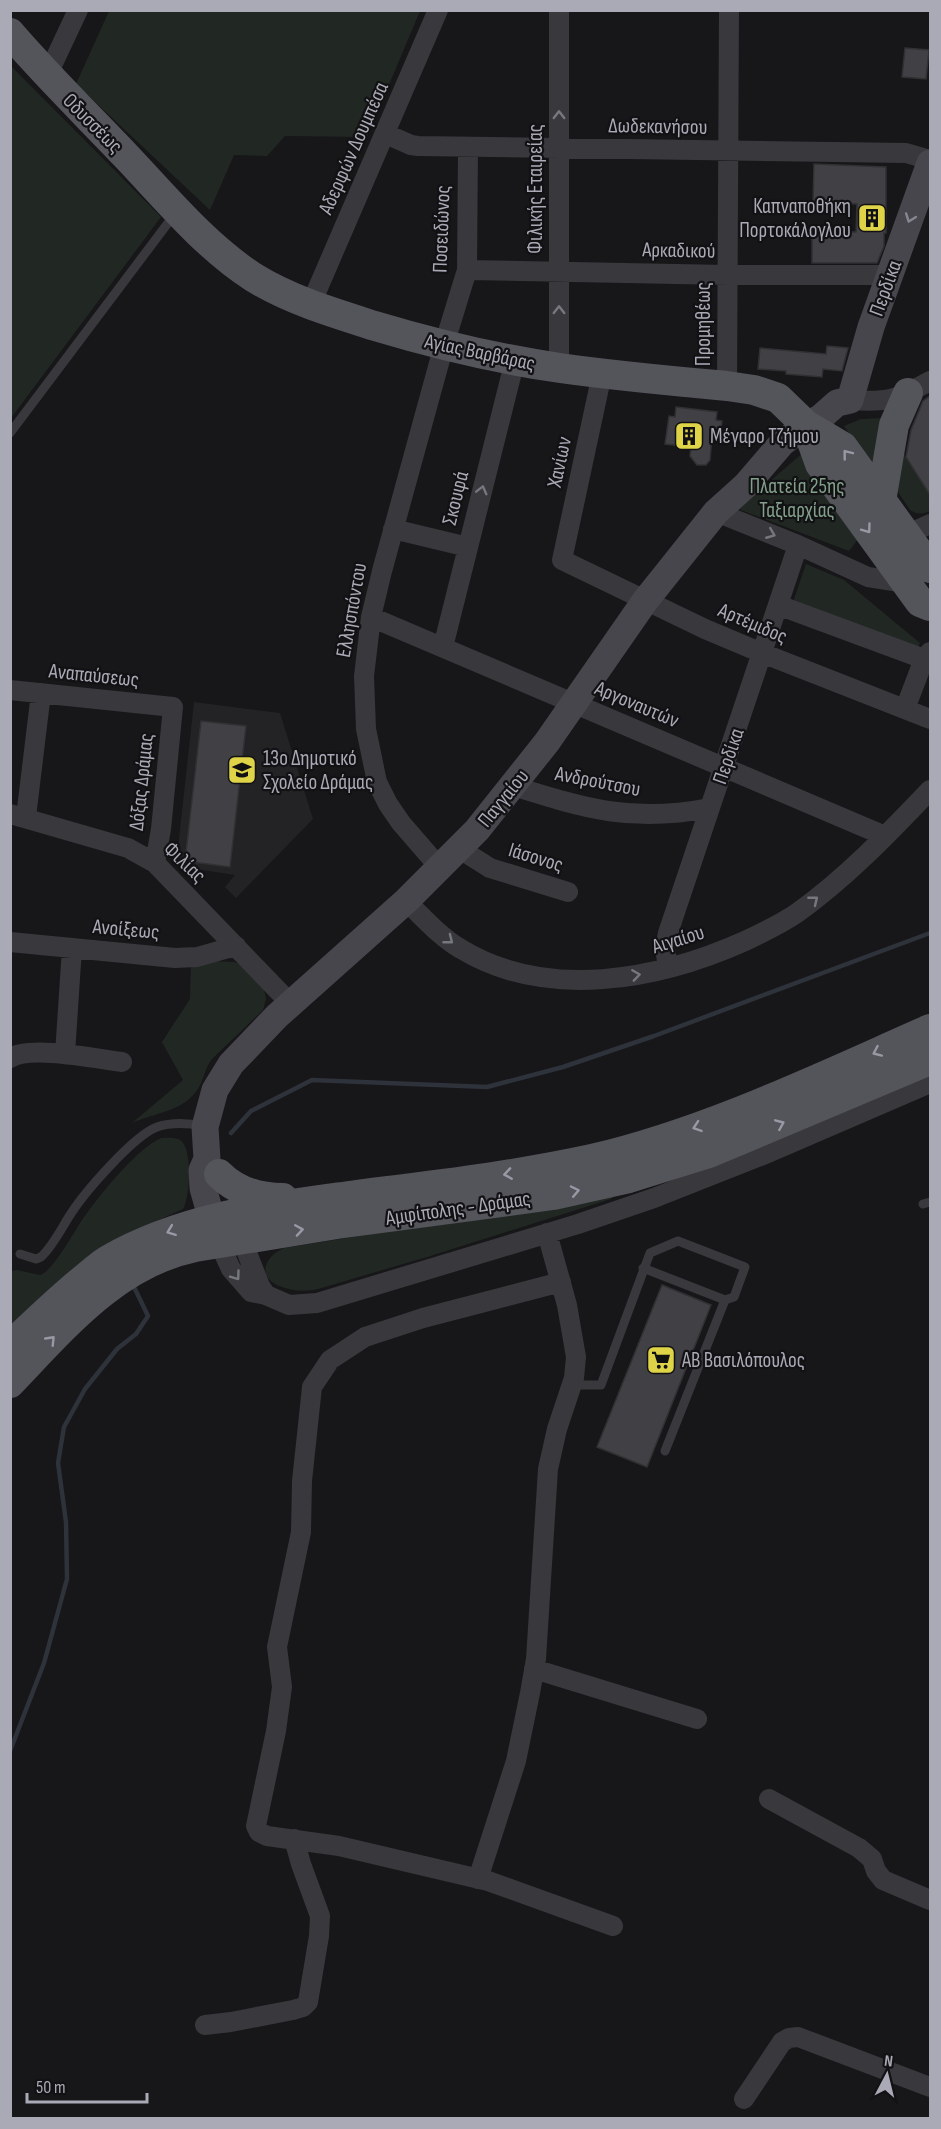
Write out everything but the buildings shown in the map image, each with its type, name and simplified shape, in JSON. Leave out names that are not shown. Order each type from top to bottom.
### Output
[{"type":"main road","name":"Οδυσσέως","points":[[11,34],[43,78],[177,211]]},
{"type":"main road","name":"Περδίκα","points":[[850,400],[864,348],[930,162]]},
{"type":"main road","name":"Αγίας Βαρβάρας","points":[[177,211],[228,258],[254,277],[284,293],[348,318],[444,345],[559,368],[754,390],[778,398],[806,425]]},
{"type":"main road","points":[[881,501],[894,425],[921,386]]},
{"type":"main road","points":[[806,425],[820,418],[837,403],[850,400]]},
{"type":"main road","points":[[806,425],[843,447],[881,501],[918,530],[920,602],[930,606]]},
{"type":"main road","points":[[806,425],[820,464],[918,576]]},
{"type":"main road","name":"Παγγαίου","points":[[209,1149],[212,1099],[222,1076],[238,1054],[460,849],[513,786],[645,601],[716,512],[746,484],[783,443],[806,425]]},
{"type":"main road","name":"Αμφίπολης - Δράμας","points":[[226,1229],[391,1191],[531,1171],[636,1147],[710,1122],[930,1029]]},
{"type":"main road","name":"Αμφίπολης - Δράμας","points":[[10,1346],[71,1290],[123,1265],[168,1232],[338,1224],[553,1195],[629,1178],[709,1153],[930,1060]]},
{"type":"main road","points":[[209,1149],[233,1185],[246,1192],[275,1198],[391,1191]]},
{"type":"main road","points":[[209,1149],[226,1229]]},
{"type":"main road","name":"Αμφίπολης - Δράμας","points":[[10,1383],[123,1265]]},
{"type":"street","points":[[43,78],[78,10]]},
{"type":"street","name":"Αδερφών Δουμπέσα","points":[[311,304],[438,10]]},
{"type":"street","name":"Φιλικής Εταιρείας","points":[[559,368],[560,10]]},
{"type":"street","name":"Προμηθέως","points":[[727,386],[729,10]]},
{"type":"street","name":"Δωδεκανήσου","points":[[386,134],[411,145],[468,148],[906,153],[930,162]]},
{"type":"street","name":"Ποσειδώνος","points":[[444,345],[467,270],[468,148]]},
{"type":"street","name":"Αρκαδικού","points":[[467,270],[728,275],[890,275]]},
{"type":"street","name":"Ελλησπόντου","points":[[441,868],[395,814],[382,793],[373,769],[364,701],[371,616],[444,345]]},
{"type":"street","name":"Σκουφά","points":[[442,647],[515,360]]},
{"type":"street","points":[[850,400],[885,401],[921,386],[930,363]]},
{"type":"street","name":"Χανίων","points":[[562,560],[602,374]]},
{"type":"street","points":[[716,512],[798,545],[868,577],[918,576]]},
{"type":"street","points":[[393,529],[468,547]]},
{"type":"street","name":"Περδίκα","points":[[668,968],[665,948],[668,933],[798,545]]},
{"type":"street","name":"Αρτέμιδος","points":[[562,560],[645,601],[762,653],[930,719]]},
{"type":"street","points":[[778,605],[927,655],[905,709]]},
{"type":"street","name":"Αργοναυτών","points":[[371,616],[885,836]]},
{"type":"street","name":"Αναπαύσεως","points":[[10,690],[174,707]]},
{"type":"street","points":[[18,815],[41,693]]},
{"type":"street","name":"Δόξας Δράμας","points":[[155,862],[161,829],[174,707]]},
{"type":"street","name":"Ανδρούτσου","points":[[513,786],[614,813],[651,815],[710,808]]},
{"type":"street","name":"Αιγαίου","points":[[406,901],[461,949],[495,965],[524,974],[550,978],[591,979],[637,975],[714,954],[791,917],[830,887],[930,790]]},
{"type":"street","name":"Φιλίας","points":[[18,815],[128,848],[155,862],[291,1004]]},
{"type":"street","name":"Ιάσονος","points":[[460,849],[490,868],[568,892]]},
{"type":"street","name":"Ανοίξεως","points":[[10,942],[188,958],[236,946]]},
{"type":"street","points":[[65,1054],[72,948]]},
{"type":"street","points":[[10,1058],[14,1055],[36,1052],[122,1062]]},
{"type":"street","points":[[226,1229],[231,1269],[245,1287],[255,1294],[289,1305],[317,1303],[547,1233],[692,1184],[930,1083]]},
{"type":"street","points":[[478,1879],[516,1761],[534,1670],[548,1469],[557,1429],[576,1369],[576,1354],[561,1282],[547,1233]]},
{"type":"street","points":[[561,1282],[423,1318],[365,1337],[330,1360],[312,1387],[302,1481],[301,1532],[277,1647],[282,1687],[276,1731],[256,1826],[259,1832],[267,1836],[339,1846],[478,1879],[614,1926]]},
{"type":"street","points":[[534,1670],[697,1719]]},
{"type":"street","points":[[769,1799],[859,1848],[872,1859],[876,1871],[883,1880],[930,1900]]},
{"type":"street","points":[[205,2025],[293,2010],[303,2007],[308,2002],[320,1916],[294,1839]]},
{"type":"street","points":[[744,2099],[782,2042],[798,2037],[930,2086]]},
{"type":"lane","points":[[10,433],[177,211]]},
{"type":"lane","points":[[20,1254],[36,1259],[41,1257],[93,1184],[143,1135],[153,1129],[165,1125],[185,1124],[209,1149]]},
{"type":"lane","points":[[572,1385],[601,1385],[643,1268],[650,1253],[676,1241],[745,1267],[734,1297],[725,1300],[643,1268]]},
{"type":"lane","points":[[665,1451],[725,1300]]},
{"type":"shaded area","name":"13ο Δημοτικό Σχολείο Δράμας","points":[[194,702],[280,713],[313,819],[236,898],[225,887],[235,875],[176,866]]},
{"type":"green space","points":[[109,11],[420,11],[367,137],[285,136],[267,156],[234,155],[210,210],[76,84]]},
{"type":"green space","points":[[11,66],[161,217],[10,418]]},
{"type":"green space","points":[[882,418],[873,467],[844,426],[861,419]]},
{"type":"green space","name":"Πλατεία 25ης Ταξιαρχίας","points":[[805,451],[858,539],[849,551],[738,509]]},
{"type":"green space","points":[[904,454],[930,495],[930,511],[928,512],[918,513],[910,510],[896,489]]},
{"type":"green space","points":[[806,564],[844,580],[920,643],[917,649],[793,602]]},
{"type":"green space","points":[[212,961],[240,964],[264,989],[266,999],[263,1010],[211,1060],[199,1087],[186,1102],[132,1123],[183,1080],[162,1042],[190,999],[191,965]]},
{"type":"green space","points":[[161,1138],[180,1140],[187,1152],[189,1184],[183,1209],[119,1238],[11,1325],[11,1271],[17,1270],[40,1275],[46,1272],[111,1183],[142,1151]]},
{"type":"green space","points":[[616,1195],[611,1199],[318,1289],[303,1291],[284,1288],[272,1282],[265,1272],[268,1261],[284,1248]]},
{"type":"waterway","points":[[231,1133],[251,1111],[312,1080],[487,1087],[563,1067],[654,1036],[930,933]]},
{"type":"waterway","points":[[10,1751],[44,1663],[67,1579],[66,1522],[58,1463],[64,1427],[85,1389],[117,1349],[136,1334],[148,1316],[135,1289]]},
{"type":"place","name":"Καπναποθήκη Πορτοκάλογλου","points":[[872,218]]},
{"type":"place","name":"Μέγαρο Τζήμου","points":[[689,436]]},
{"type":"place","name":"13ο Δημοτικό Σχολείο Δράμας","points":[[242,770]]},
{"type":"place","name":"ΑΒ Βασιλόπουλος","points":[[661,1360]]}]
